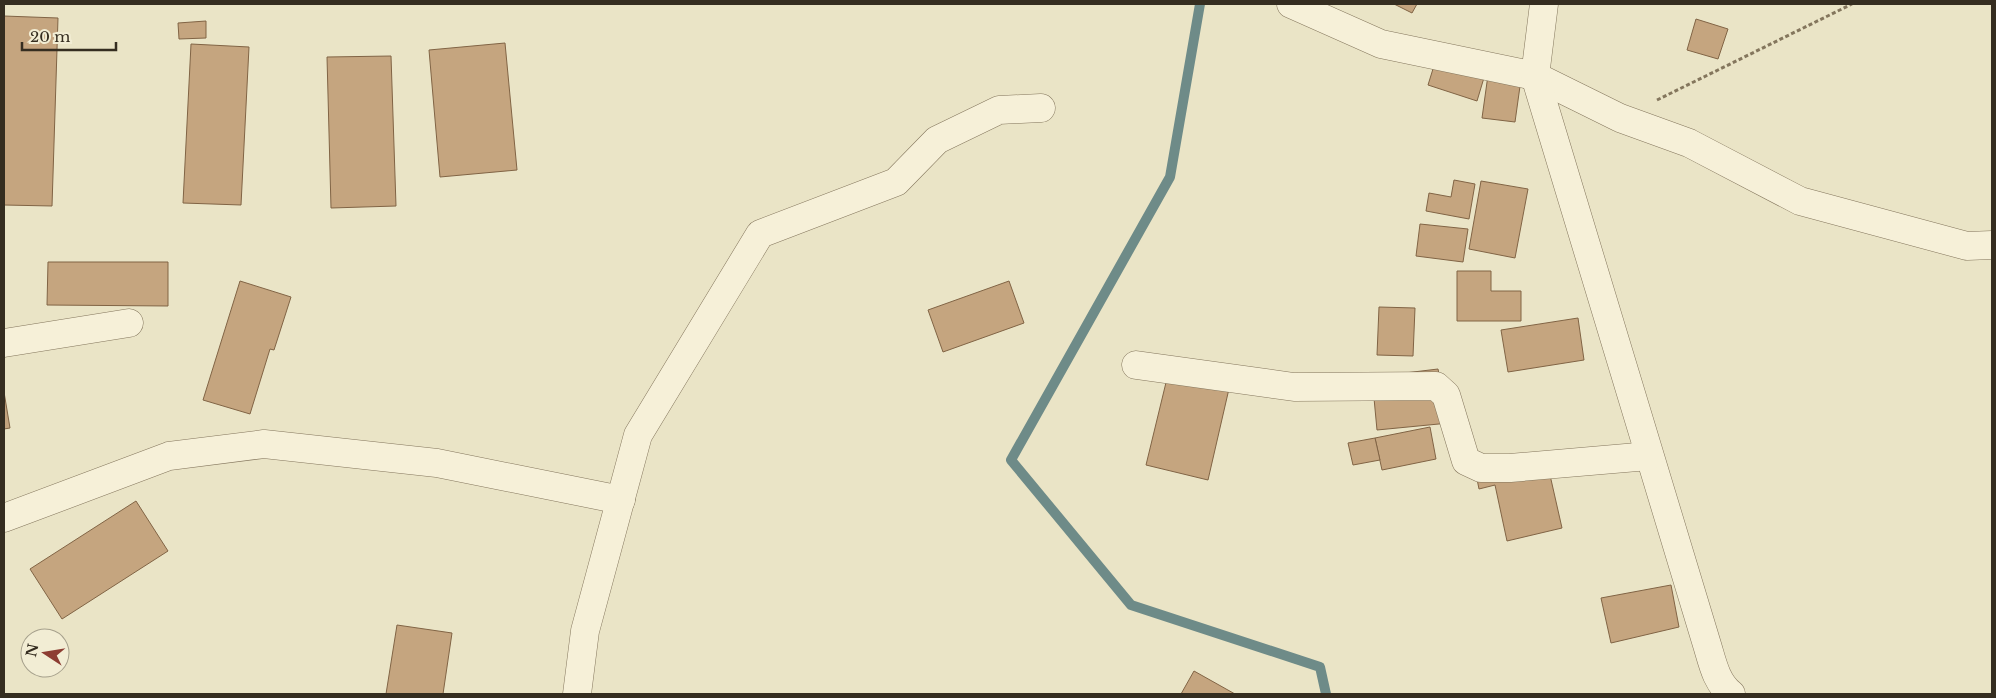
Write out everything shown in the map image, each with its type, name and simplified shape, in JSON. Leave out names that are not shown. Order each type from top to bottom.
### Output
[{"type":"street","points":[[1291,4],[1381,44],[1536,76],[1620,118],[1690,143],[1800,201],[1967,246],[1992,245]]},
{"type":"street","points":[[1544,4],[1536,76],[1649,456],[1717,676],[1731,694]]},
{"type":"street","points":[[577,694],[586,631],[638,435],[760,234],[896,182],[937,140],[999,110],[1041,108]]},
{"type":"street","points":[[4,343],[129,323]]},
{"type":"street","points":[[1136,365],[1294,387],[1436,386],[1446,395],[1466,461],[1481,468],[1510,468],[1649,456]]},
{"type":"street","points":[[4,518],[169,456],[264,444],[437,463],[621,500]]},
{"type":"path","points":[[1620,118],[1852,4]]},
{"type":"building","points":[[1394,4],[1417,4],[1412,13]]},
{"type":"building","points":[[4,16],[58,18],[52,206],[4,205]]},
{"type":"building","points":[[1696,19],[1728,29],[1718,59],[1687,50]]},
{"type":"building","points":[[206,21],[206,38],[179,39],[178,23]]},
{"type":"building","points":[[505,43],[517,170],[440,177],[429,50]]},
{"type":"building","points":[[191,44],[249,47],[241,205],[183,203]]},
{"type":"building","points":[[391,56],[396,206],[331,208],[327,57]]},
{"type":"building","points":[[1437,56],[1486,71],[1477,101],[1428,85]]},
{"type":"building","points":[[1488,75],[1521,79],[1515,122],[1482,118]]},
{"type":"building","points":[[1454,180],[1475,184],[1469,219],[1426,211],[1429,193],[1451,197]]},
{"type":"building","points":[[1481,181],[1528,189],[1515,258],[1469,249]]},
{"type":"building","points":[[1420,224],[1468,229],[1463,262],[1416,256]]},
{"type":"building","points":[[48,262],[168,262],[168,306],[47,305]]},
{"type":"building","points":[[1457,271],[1491,271],[1491,291],[1521,291],[1521,321],[1457,321]]},
{"type":"building","points":[[240,281],[291,297],[274,350],[270,349],[250,414],[203,400]]},
{"type":"building","points":[[1009,281],[1024,323],[943,352],[928,310]]},
{"type":"building","points":[[1379,307],[1415,308],[1413,356],[1377,355]]},
{"type":"building","points":[[1578,318],[1584,360],[1508,372],[1501,330]]},
{"type":"building","points":[[1170,366],[1231,380],[1208,480],[1146,465]]},
{"type":"building","points":[[1438,369],[1449,423],[1377,430],[1372,377]]},
{"type":"building","points":[[4,392],[10,428],[4,429]]},
{"type":"building","points":[[1430,427],[1436,459],[1382,470],[1375,438]]},
{"type":"building","points":[[1375,438],[1380,460],[1353,465],[1348,443]]},
{"type":"building","points":[[1545,453],[1562,528],[1507,541],[1495,485],[1479,489],[1475,469]]},
{"type":"building","points":[[136,501],[168,551],[62,619],[30,569]]},
{"type":"building","points":[[1671,585],[1679,627],[1611,643],[1601,598]]},
{"type":"building","points":[[397,625],[452,633],[443,694],[386,694]]},
{"type":"building","points":[[1194,671],[1235,694],[1181,694]]},
{"type":"waterway","points":[[1200,4],[1170,177],[1011,460],[1131,605],[1320,667],[1326,694]]}]
